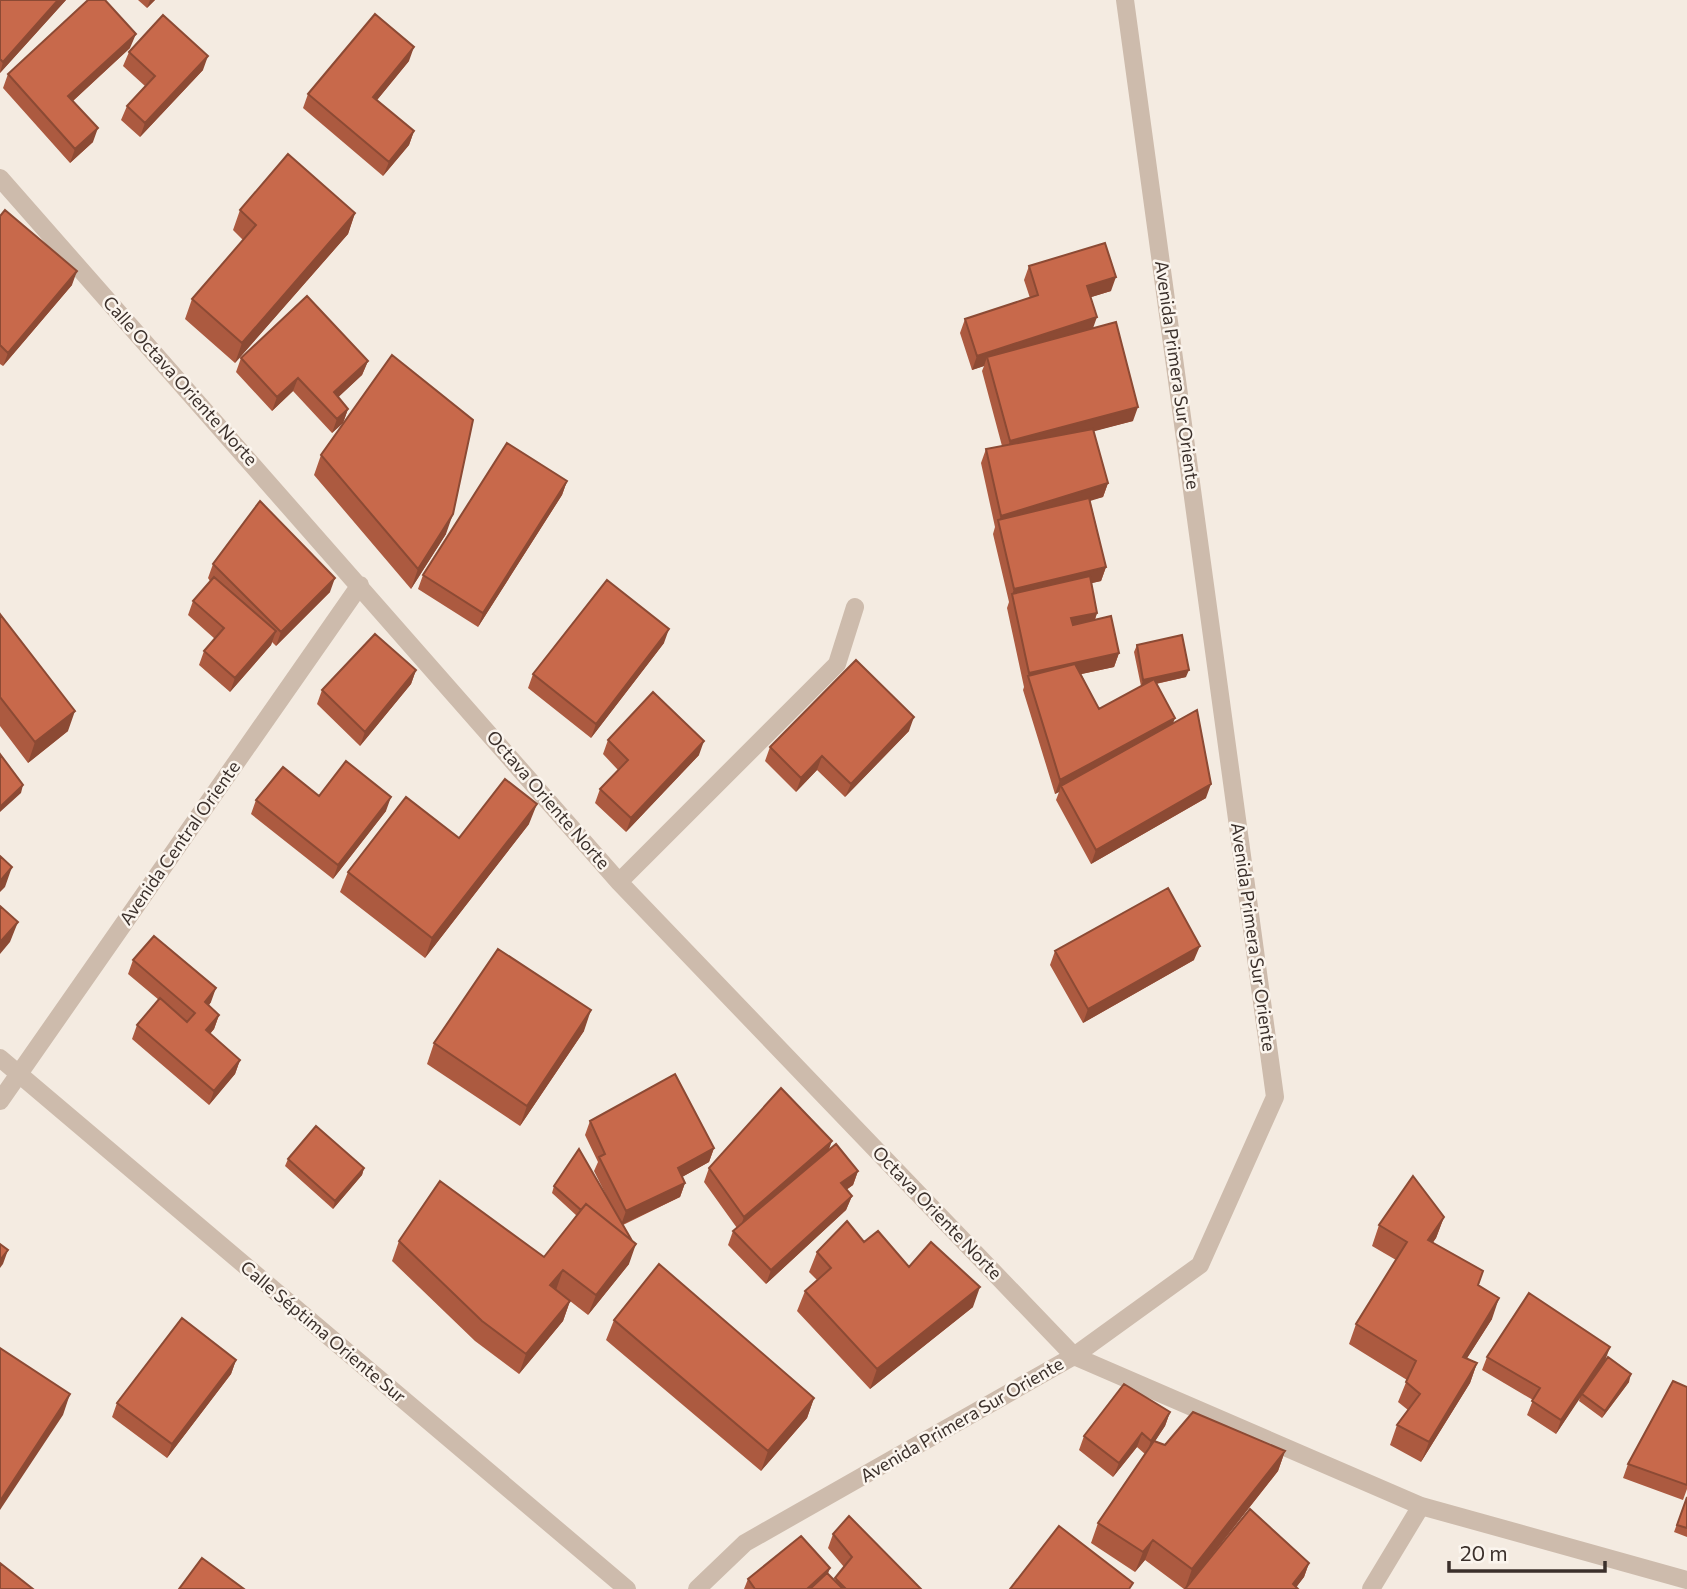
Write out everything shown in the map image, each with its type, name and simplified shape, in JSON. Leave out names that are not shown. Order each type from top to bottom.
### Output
[{"type":"street","name":"Avenida Primera Sur Oriente","points":[[698,1589],[745,1543],[1074,1356],[1200,1265],[1275,1097],[1125,0]]},
{"type":"street","name":"Calle Octava Oriente Norte","points":[[0,178],[360,585]]},
{"type":"street","name":"Octava Oriente Norte","points":[[360,585],[618,882],[1074,1356],[1421,1506],[1687,1580]]},
{"type":"street","name":"Avenida Central Oriente","points":[[0,1101],[360,585]]},
{"type":"street","points":[[618,882],[837,664],[855,607]]},
{"type":"street","name":"Calle Séptima Oriente Sur","points":[[0,1058],[628,1589]]},
{"type":"street","points":[[1371,1589],[1421,1506]]},
{"type":"building","points":[[0,0],[58,0],[3,62],[0,59]]},
{"type":"building","points":[[88,0],[105,0],[136,34],[68,96],[98,128],[75,149],[8,74]]},
{"type":"building","points":[[375,14],[414,47],[373,97],[414,131],[389,162],[308,94]]},
{"type":"building","points":[[163,15],[208,56],[145,123],[127,106],[155,76],[129,52]]},
{"type":"building","points":[[288,154],[355,213],[242,343],[192,299],[256,225],[240,210]]},
{"type":"building","points":[[5,210],[77,271],[8,353],[0,345],[0,216]]},
{"type":"building","points":[[1105,243],[1116,277],[1087,286],[1097,317],[977,356],[965,319],[1038,295],[1029,266]]},
{"type":"building","points":[[307,296],[368,361],[334,392],[348,409],[337,419],[298,378],[277,397],[241,358]]},
{"type":"building","points":[[1116,322],[1138,407],[1010,441],[987,357]]},
{"type":"building","points":[[392,355],[473,420],[453,514],[418,569],[321,455]]},
{"type":"building","points":[[1093,429],[1108,483],[1001,516],[986,449]]},
{"type":"building","points":[[507,443],[567,481],[483,613],[423,575]]},
{"type":"building","points":[[1089,498],[1106,567],[1014,589],[998,520]]},
{"type":"building","points":[[260,501],[335,578],[281,632],[213,564]]},
{"type":"building","points":[[1090,576],[1097,613],[1071,618],[1073,625],[1111,616],[1119,653],[1029,673],[1012,594]]},
{"type":"building","points":[[214,577],[276,631],[235,678],[204,651],[224,628],[193,601]]},
{"type":"building","points":[[607,580],[669,629],[596,724],[533,674]]},
{"type":"building","points":[[0,614],[75,711],[35,742],[0,697]]},
{"type":"building","points":[[375,634],[416,670],[365,732],[322,690]]},
{"type":"building","points":[[1182,635],[1189,670],[1143,680],[1137,645]]},
{"type":"building","points":[[856,660],[914,717],[851,784],[822,756],[801,778],[770,747]]},
{"type":"building","points":[[1075,664],[1099,709],[1154,679],[1175,718],[1060,780],[1028,676]]},
{"type":"building","points":[[653,692],[704,741],[631,818],[600,789],[628,760],[608,740]]},
{"type":"building","points":[[1197,710],[1211,784],[1096,850],[1061,786]]},
{"type":"building","points":[[0,754],[23,785],[0,807]]},
{"type":"building","points":[[346,761],[391,797],[338,865],[256,800],[283,767],[319,796]]},
{"type":"building","points":[[505,779],[537,804],[432,938],[348,872],[406,797],[459,838]]},
{"type":"building","points":[[0,856],[12,867],[0,881]]},
{"type":"building","points":[[1168,888],[1200,946],[1088,1009],[1055,951]]},
{"type":"building","points":[[0,906],[18,922],[0,942]]},
{"type":"building","points":[[154,936],[216,988],[205,1002],[219,1015],[206,1030],[240,1060],[214,1091],[137,1025],[160,998],[187,1022],[195,1013],[133,960]]},
{"type":"building","points":[[498,949],[591,1010],[527,1106],[434,1043]]},
{"type":"building","points":[[675,1074],[714,1148],[678,1168],[685,1183],[626,1211],[599,1157],[605,1154],[590,1121]]},
{"type":"building","points":[[781,1088],[832,1141],[744,1217],[709,1168]]},
{"type":"building","points":[[316,1126],[364,1168],[335,1201],[288,1159]]},
{"type":"building","points":[[836,1144],[858,1171],[841,1183],[852,1196],[771,1270],[733,1231]]},
{"type":"building","points":[[579,1149],[631,1239],[586,1204],[581,1210],[554,1186]]},
{"type":"building","points":[[1413,1176],[1444,1217],[1428,1240],[1483,1271],[1478,1285],[1499,1298],[1463,1357],[1477,1363],[1429,1442],[1397,1425],[1420,1394],[1406,1382],[1416,1361],[1356,1324],[1407,1242],[1379,1225]]},
{"type":"building","points":[[440,1181],[544,1257],[586,1204],[636,1244],[596,1295],[563,1270],[550,1285],[570,1301],[526,1354],[482,1321],[399,1241]]},
{"type":"building","points":[[847,1221],[864,1242],[878,1231],[909,1267],[931,1242],[980,1287],[877,1369],[805,1291],[831,1268],[817,1252]]},
{"type":"building","points":[[0,1244],[8,1250],[0,1260]]},
{"type":"building","points":[[659,1264],[814,1398],[768,1451],[614,1320]]},
{"type":"building","points":[[1529,1293],[1610,1347],[1561,1420],[1532,1401],[1540,1388],[1487,1357]]},
{"type":"building","points":[[182,1318],[236,1360],[172,1444],[117,1403]]},
{"type":"building","points":[[0,1348],[70,1394],[0,1501]]},
{"type":"building","points":[[1608,1357],[1631,1374],[1605,1411],[1582,1394]]},
{"type":"building","points":[[1673,1381],[1687,1387],[1687,1485],[1628,1464]]},
{"type":"building","points":[[1124,1384],[1170,1412],[1151,1441],[1142,1433],[1119,1463],[1084,1436]]},
{"type":"building","points":[[1193,1412],[1285,1451],[1192,1569],[1153,1540],[1143,1552],[1098,1523],[1154,1441],[1165,1445]]},
{"type":"building","points":[[1687,1497],[1687,1528],[1677,1525]]},
{"type":"building","points":[[1250,1509],[1309,1563],[1293,1584],[1298,1589],[1185,1589]]},
{"type":"building","points":[[849,1516],[921,1589],[846,1589],[835,1578],[852,1557],[833,1534]]},
{"type":"building","points":[[1059,1526],[1133,1583],[1129,1589],[1010,1589]]},
{"type":"building","points":[[801,1536],[830,1568],[807,1589],[755,1589],[748,1579]]},
{"type":"building","points":[[202,1558],[244,1589],[179,1589]]},
{"type":"building","points":[[0,1563],[33,1589],[0,1589]]},
{"type":"building","points":[[827,1573],[843,1589],[810,1589]]}]
